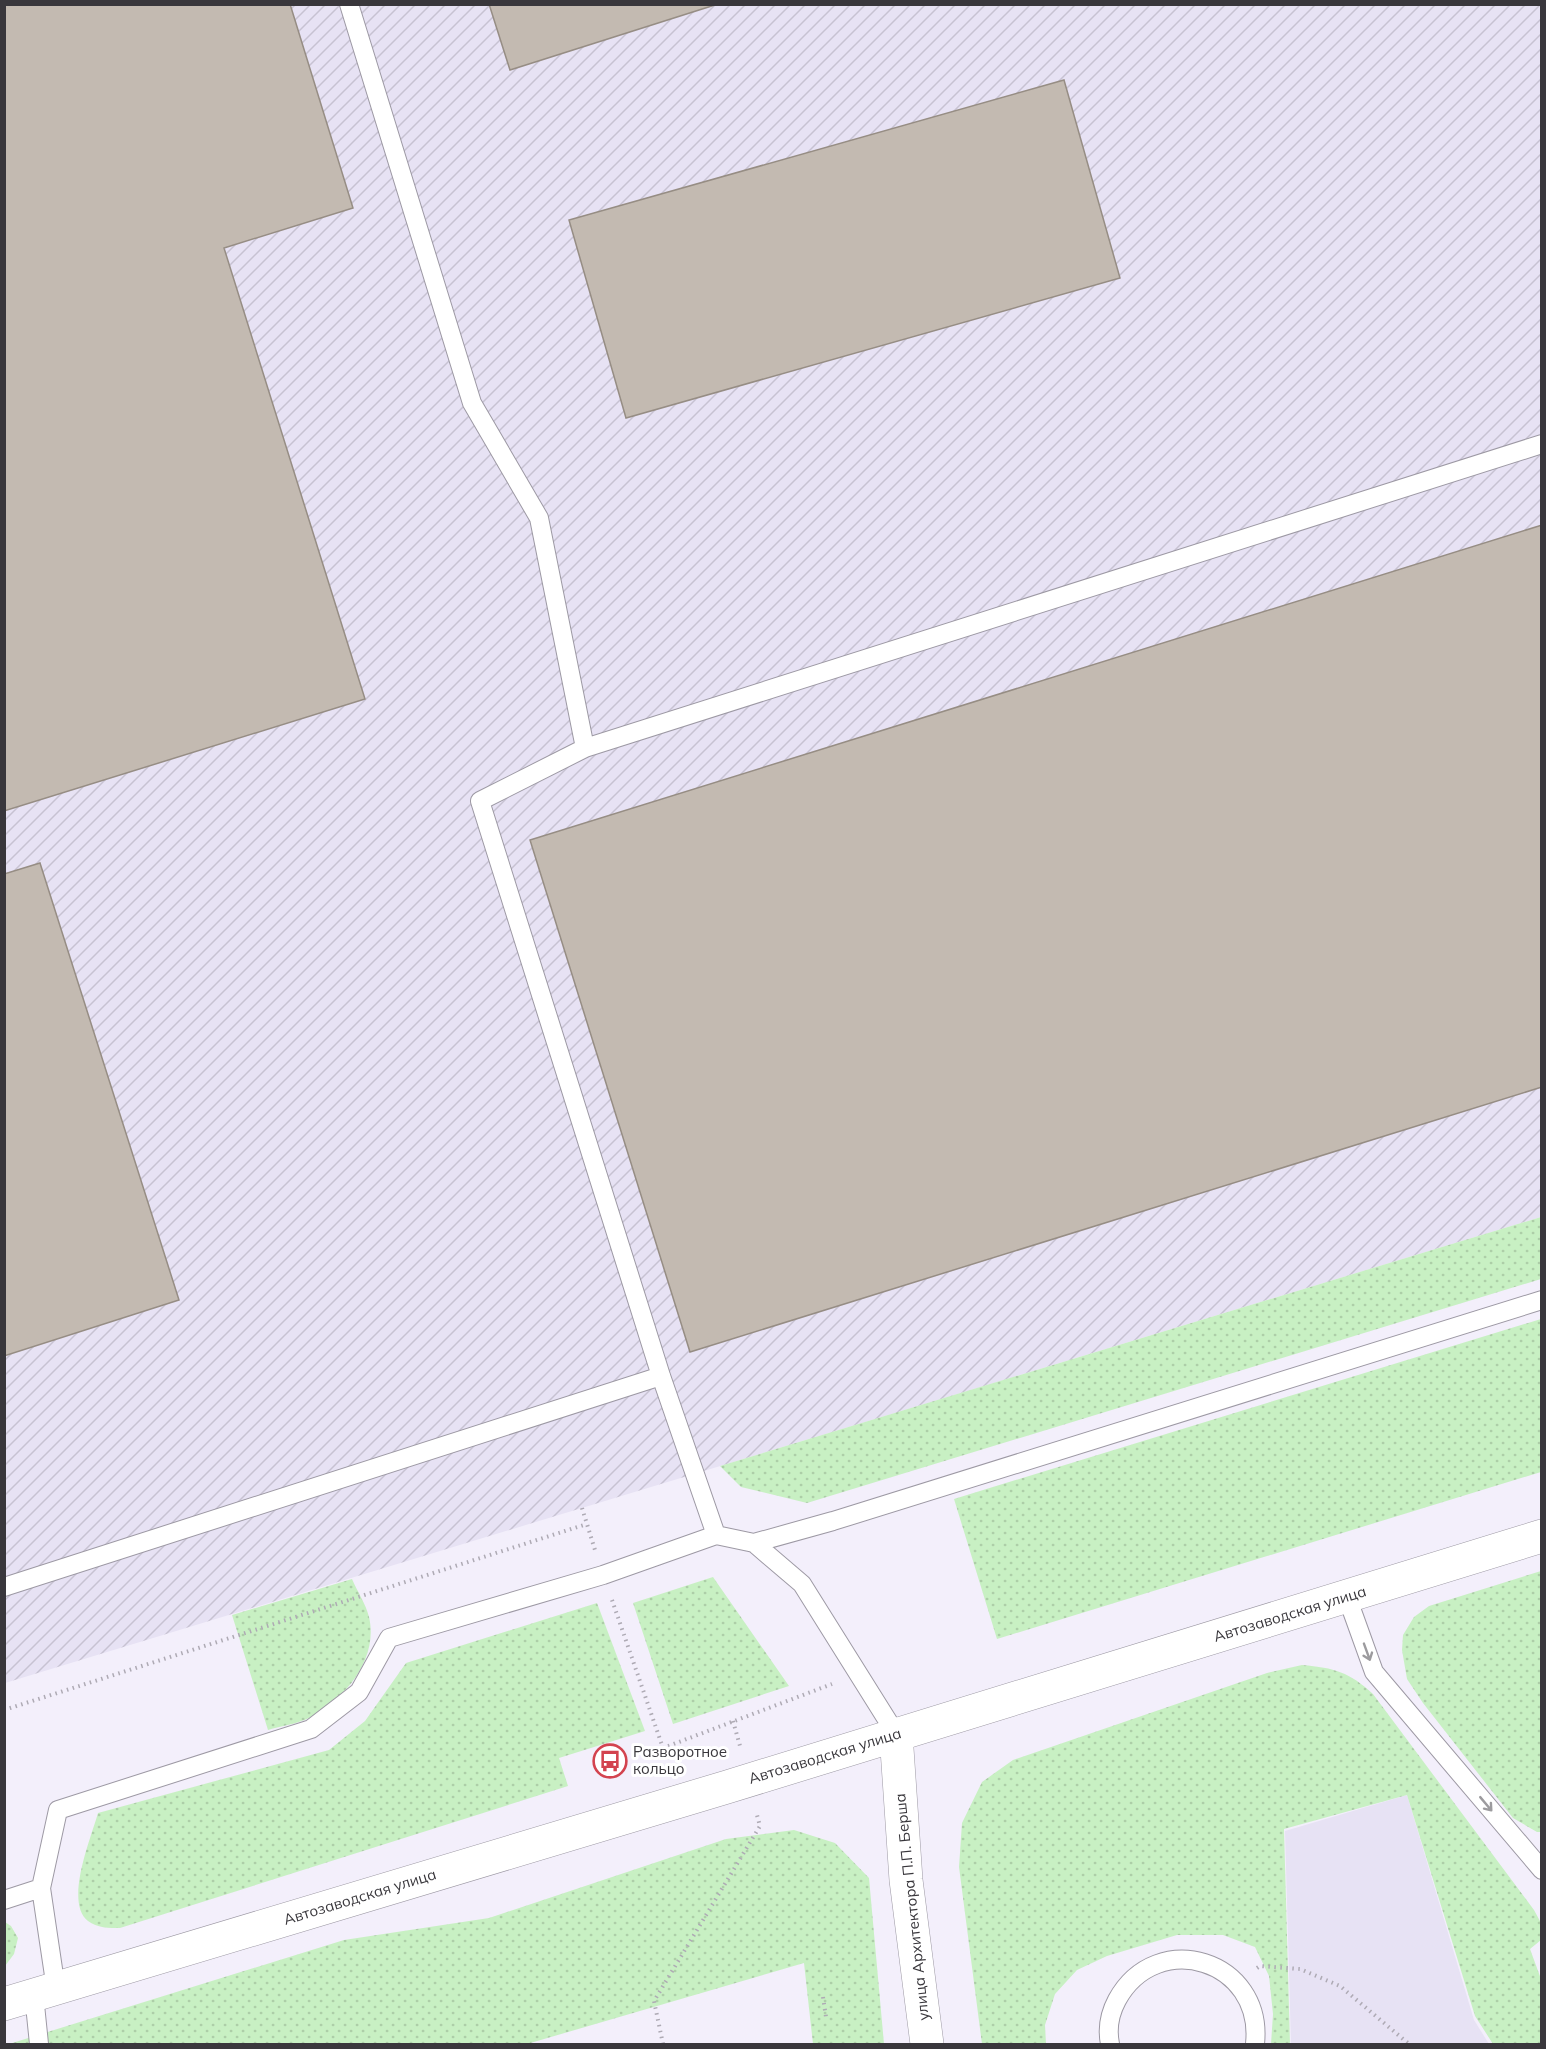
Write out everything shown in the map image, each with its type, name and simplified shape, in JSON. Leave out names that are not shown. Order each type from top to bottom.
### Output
[{"type":"main road","name":"Автозаводская улица","points":[[31,1996],[1542,1536]]},
{"type":"main road","name":"улица Архитектора П.П. Берша","points":[[896,1734],[906,1880],[927,2044]]},
{"type":"lane","points":[[349,4],[472,403],[539,518],[585,748]]},
{"type":"lane","points":[[716,1535],[661,1376],[480,801],[585,748],[1542,444]]},
{"type":"lane","points":[[39,2044],[31,1996],[41,1888],[58,1810],[311,1729],[359,1692],[389,1638],[603,1575],[716,1535],[754,1543],[844,1518],[1542,1300]]},
{"type":"lane","points":[[4,1587],[661,1376]]},
{"type":"lane","points":[[754,1543],[802,1584],[896,1734]]},
{"type":"lane","points":[[1347,1597],[1374,1672],[1542,1870]]},
{"type":"lane","points":[[4,1899],[41,1888]]},
{"type":"lane","points":[[1100,2044],[1112,2010],[1124,1987],[1143,1970],[1167,1961],[1192,1960],[1216,1967],[1237,1982],[1251,2004],[1257,2029],[1255,2044]]},
{"type":"lane","points":[[1110,2044],[1108,2034],[1112,2010]]},
{"type":"path","points":[[582,1508],[663,1748],[858,1674]]},
{"type":"path","points":[[4,1710],[587,1524]]},
{"type":"path","points":[[663,2044],[654,2001],[760,1826]]},
{"type":"path","points":[[1237,1982],[1260,1966],[1300,1969],[1340,1986],[1409,2044]]},
{"type":"path","points":[[823,1997],[826,2017]]},
{"type":"shaded area","points":[[5,5],[1541,5],[1541,1217],[5,1683]]},
{"type":"shaded area","points":[[1407,1795],[1474,2020],[1489,2044],[1291,2044],[1285,1831]]},
{"type":"green space","points":[[1541,1217],[1541,1279],[807,1503],[741,1487],[720,1466]]},
{"type":"green space","points":[[1541,1319],[1541,1472],[997,1639],[954,1499]]},
{"type":"green space","points":[[1541,1571],[1542,1832],[1537,1832],[1513,1818],[1423,1703],[1407,1679],[1402,1650],[1403,1635],[1414,1617],[1429,1606]]},
{"type":"green space","points":[[713,1577],[789,1686],[673,1724],[633,1603]]},
{"type":"green space","points":[[352,1579],[369,1617],[371,1633],[364,1663],[356,1677],[335,1701],[309,1718],[268,1730],[232,1615]]},
{"type":"green space","points":[[597,1603],[645,1731],[559,1758],[568,1786],[120,1928],[95,1925],[88,1921],[81,1912],[78,1900],[81,1869],[98,1813],[329,1750],[365,1721],[406,1663]]},
{"type":"green space","points":[[1302,1665],[1341,1672],[1373,1694],[1534,1910],[1541,1923],[1541,1940],[1530,1949],[1541,1979],[1541,2044],[1493,2044],[1475,2016],[1407,1795],[1284,1829],[1290,2044],[1271,2044],[1273,2014],[1269,1976],[1255,1947],[1223,1935],[1177,1935],[1107,1956],[1077,1970],[1055,1994],[1045,2025],[1046,2044],[982,2044],[959,1867],[962,1823],[982,1782],[1013,1760],[1267,1673]]},
{"type":"green space","points":[[794,1830],[835,1843],[869,1878],[884,2044],[813,2044],[804,1963],[527,2044],[9,2044],[344,1940],[489,1918],[726,1839]]},
{"type":"green space","points":[[5,1922],[11,1926],[18,1938],[14,1954],[5,1966]]},
{"type":"building","points":[[4,4],[290,4],[353,208],[224,248],[365,699],[4,811]]},
{"type":"building","points":[[489,4],[718,4],[510,70]]},
{"type":"building","points":[[1064,80],[1120,278],[626,418],[569,220]]},
{"type":"building","points":[[1542,525],[1542,1087],[690,1352],[530,840]]},
{"type":"building","points":[[40,863],[179,1300],[4,1356],[4,874]]},
{"type":"place","name":"Разворотное кольцо","points":[[610,1761]]}]
